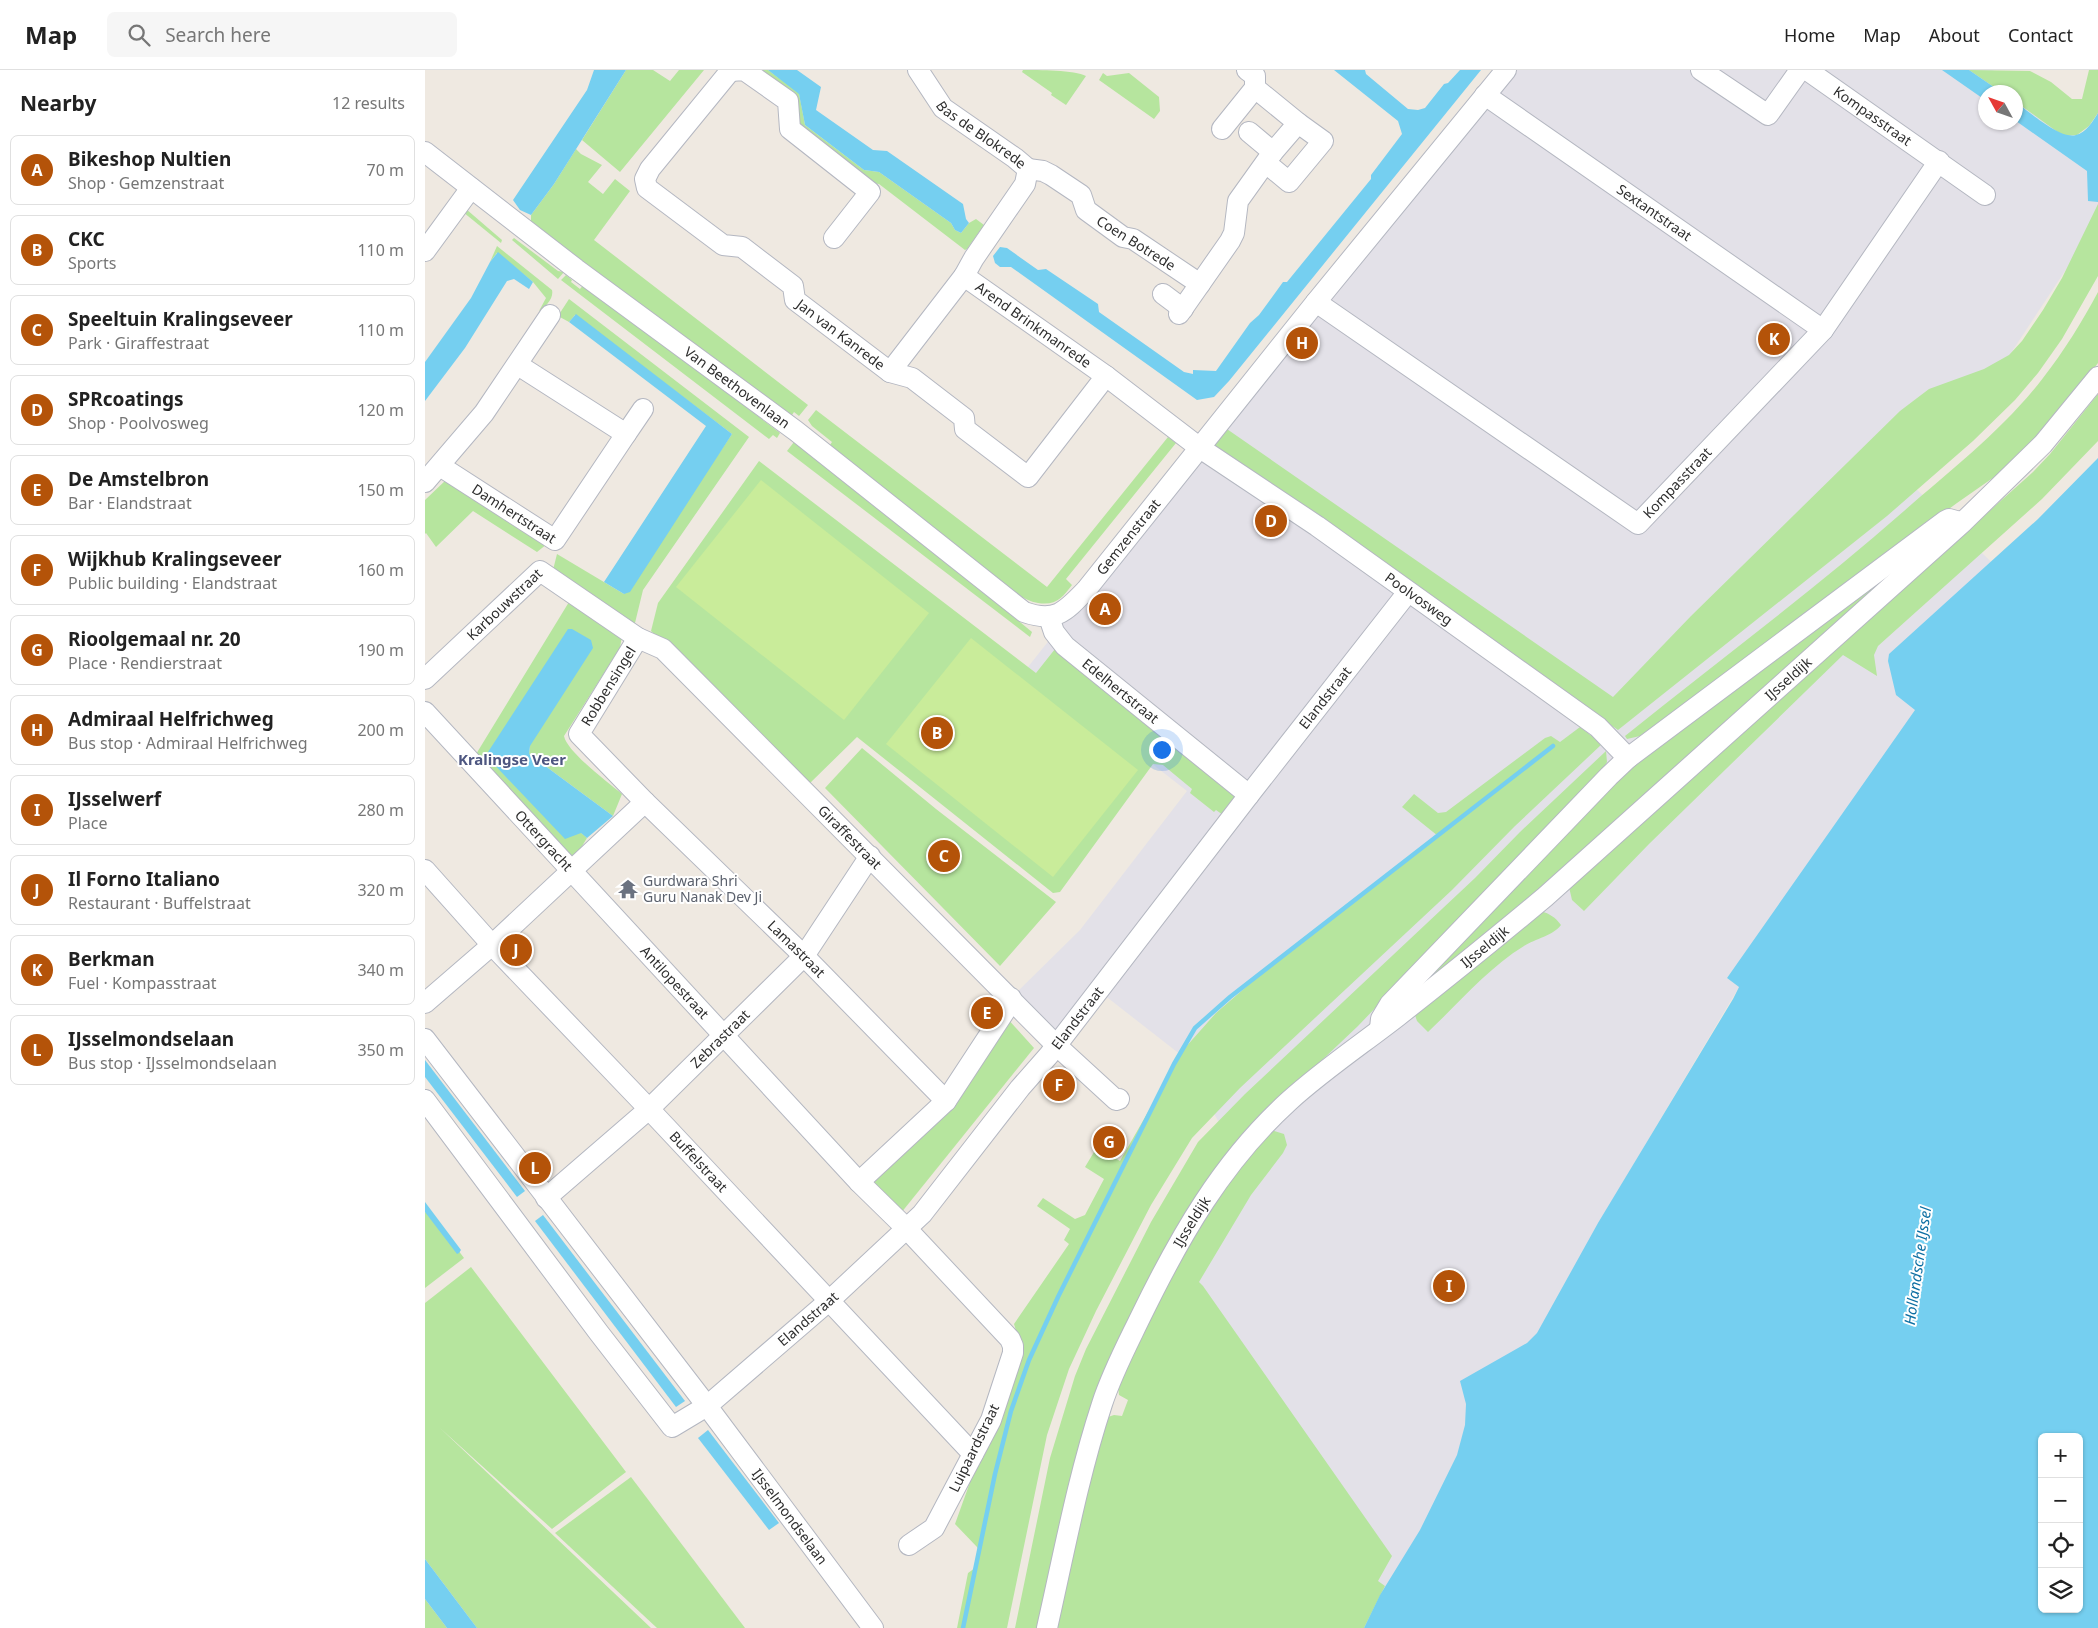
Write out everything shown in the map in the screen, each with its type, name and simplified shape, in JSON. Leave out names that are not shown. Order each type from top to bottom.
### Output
[{"type":"street","points":[[731,70],[744,70],[788,101],[789,129],[870,192],[834,238]]},
{"type":"street","name":"Jan van Kanrede","points":[[731,70],[650,169],[645,179],[647,188],[723,245],[742,247],[750,252],[793,286],[795,300],[891,372],[912,378],[964,418],[965,429],[1028,477],[1106,376]]},
{"type":"street","name":"Bas de Blokrede","points":[[918,70],[943,108],[1028,169],[1025,184],[974,258],[964,276]]},
{"type":"street","points":[[1222,129],[1255,88],[1255,76],[1247,70]]},
{"type":"street","name":"Gemzenstraat","points":[[1049,617],[1061,614],[1068,609],[1086,590],[1316,302],[1506,70]]},
{"type":"street","points":[[1701,70],[1768,115],[1801,70]]},
{"type":"street","name":"Kompasstraat","points":[[1807,70],[1985,195]]},
{"type":"street","points":[[1249,132],[1289,182],[1323,141],[1255,88]]},
{"type":"street","name":"Sextantstraat","points":[[1485,95],[1823,330]]},
{"type":"street","points":[[1163,294],[1181,312],[1234,233],[1238,202],[1270,157],[1298,123]]},
{"type":"street","name":"Van Beethovenlaan","points":[[425,152],[583,275],[797,431],[1024,612],[1034,616],[1049,617]]},
{"type":"street","name":"Kompasstraat","points":[[1316,302],[1638,524],[1823,330],[1939,161]]},
{"type":"street","name":"Coen Botrede","points":[[1028,169],[1043,171],[1081,195],[1086,210],[1123,237],[1133,239],[1200,284]]},
{"type":"street","points":[[425,251],[471,188]]},
{"type":"street","name":"Arend Brinkmanrede","points":[[891,372],[964,276],[1106,376],[1200,448]]},
{"type":"street","points":[[425,482],[484,413],[519,364],[550,315]]},
{"type":"street","points":[[519,364],[626,434]]},
{"type":"street","name":"IJsseldijk","points":[[1047,1628],[1082,1474],[1103,1401],[1128,1342],[1180,1240],[1198,1208],[1239,1154],[1290,1100],[1493,941],[1545,897],[1962,523],[2043,444],[2098,377]]},
{"type":"street","name":"Damhertstraat","points":[[440,466],[555,540],[643,409]]},
{"type":"street","name":"Poolvosweg","points":[[1200,448],[1317,526],[1598,727],[1628,758]]},
{"type":"street","points":[[1379,1030],[1381,1019],[1390,1004],[1628,758],[1945,521],[1949,519],[1962,523]]},
{"type":"street","name":"Karbouwstraat","points":[[425,679],[540,571],[638,638]]},
{"type":"street","name":"Elandstraat","points":[[707,1406],[829,1300],[922,1214],[1056,1045],[1408,592]]},
{"type":"street","name":"Edelhertstraat","points":[[1049,617],[1054,632],[1065,646],[1249,795]]},
{"type":"street","name":"Robbensingel","points":[[638,638],[579,734],[645,802]]},
{"type":"street","name":"Giraffestraat","points":[[638,638],[663,649],[1056,1045],[1116,1100],[1119,1099]]},
{"type":"street","name":"Ottergracht","points":[[425,712],[571,871],[645,802]]},
{"type":"street","name":"Lamastraat","points":[[645,802],[804,956],[945,1101]]},
{"type":"street","name":"Zebrastraat","points":[[546,1198],[649,1109],[804,956],[870,856]]},
{"type":"street","name":"Buffelstraat","points":[[425,870],[492,945],[973,1454]]},
{"type":"street","points":[[425,1003],[492,945],[571,871]]},
{"type":"street","name":"Antilopestraat","points":[[571,871],[859,1182],[906,1228]]},
{"type":"street","points":[[859,1182],[945,1101],[1005,1011],[1011,998]]},
{"type":"street","name":"IJsselmondselaan","points":[[425,1039],[707,1406],[873,1628]]},
{"type":"street","points":[[425,1100],[599,1333],[672,1426],[707,1406]]},
{"type":"street","name":"Luipaardstraat","points":[[906,1228],[1004,1332],[1013,1346],[1013,1353],[991,1420],[935,1528],[909,1545]]},
{"type":"shaded area","points":[[1506,70],[1993,70],[2010,85],[1978,85],[1978,130],[2023,130],[2023,96],[2098,160],[2098,214],[2092,230],[2009,356],[1871,445],[2018,588],[1727,978],[1739,987],[1623,1182],[1409,1628],[1176,1317],[1253,1183],[1181,1055],[1099,991],[1056,1045],[1011,998],[1080,930],[1187,791],[1028,667],[1325,291]]},
{"type":"green space","points":[[626,70],[653,70],[670,81],[679,70],[704,70],[620,172],[582,140]]},
{"type":"green space","points":[[753,70],[768,70],[799,93],[805,125],[864,170],[879,172],[951,223],[955,230],[961,233],[969,223],[976,219],[984,225],[967,249],[965,250],[879,184],[865,182],[797,130]]},
{"type":"green space","points":[[1023,70],[1065,71],[1086,76],[1066,105],[1022,72]]},
{"type":"green space","points":[[1969,70],[2030,71],[2051,82],[2072,99],[2082,99],[2089,70],[2098,70],[2098,113],[2089,126],[2077,135],[2063,136],[2023,107],[2023,85],[1991,85]]},
{"type":"green space","points":[[1103,73],[1107,76],[1129,73],[1159,97],[1160,111],[1154,119],[1099,80]]},
{"type":"green space","points":[[576,149],[581,154],[602,165],[588,182],[603,194],[615,179],[630,191],[594,240],[808,405],[799,416],[794,412],[792,415],[654,317],[531,224],[531,215],[554,184]]},
{"type":"green space","points":[[2098,204],[2098,276],[2062,339],[2038,373],[2015,400],[1973,441],[1887,516],[1618,730],[1210,444],[1224,427],[1613,697],[1691,616],[1900,411],[1929,389],[1984,369],[2009,355],[2022,341],[2062,278]]},
{"type":"green space","points":[[466,209],[502,240],[501,243],[463,212]]},
{"type":"green space","points":[[514,238],[558,271],[564,272],[558,279],[512,240]]},
{"type":"green space","points":[[497,246],[552,290],[551,299],[542,309],[539,311],[546,298],[533,282],[497,253],[490,262]]},
{"type":"green space","points":[[566,275],[580,289],[585,283],[780,433],[777,438],[773,435],[769,439],[561,280]]},
{"type":"green space","points":[[2098,292],[2098,363],[2020,459],[1957,503],[1640,736],[1627,739],[1625,736],[1836,569],[1995,431],[2028,397],[2051,368]]},
{"type":"green space","points":[[569,299],[749,437],[643,590],[634,627],[553,570],[557,554],[624,594],[732,434],[575,315],[569,322],[558,316]]},
{"type":"green space","points":[[2098,394],[2098,441],[2042,499],[1878,646],[1874,655],[1877,676],[1843,655],[1649,844],[1584,911],[1572,900],[1569,887],[2033,472],[2050,454]]},
{"type":"green space","points":[[816,410],[1047,587],[1168,437],[1176,443],[1066,579],[1072,585],[1069,589],[1058,600],[1044,604],[1031,601],[1011,590],[830,445],[832,442],[812,426],[808,420]]},
{"type":"green space","points":[[794,442],[917,536],[1032,632],[1030,637],[787,451]]},
{"type":"green space","points":[[759,461],[1036,673],[1055,649],[1236,797],[1223,815],[1216,810],[1214,812],[1190,793],[1192,789],[1163,765],[1153,764],[1060,892],[1053,893],[857,737],[807,786],[651,631],[658,603]]},
{"type":"green space","points":[[447,479],[547,544],[537,552],[473,511],[436,547],[425,534],[425,500]]},
{"type":"green space","points":[[761,480],[929,613],[844,720],[676,587]]},
{"type":"green space","points":[[1909,557],[1591,849],[1423,988],[1420,984],[1639,757]]},
{"type":"green space","points":[[569,602],[622,636],[620,648],[564,736],[567,743],[580,758],[622,794],[613,816],[529,754],[530,746],[488,752],[587,838],[573,861],[470,764]]},
{"type":"green space","points":[[971,638],[1138,770],[1053,877],[886,744]]},
{"type":"green space","points":[[1580,727],[1602,744],[1515,826],[1452,890],[1240,1088],[1192,1138],[1151,1205],[1096,1311],[1069,1369],[1047,1435],[1007,1628],[957,1628],[968,1573],[975,1568],[980,1553],[977,1547],[955,1524],[978,1460],[1017,1334],[1014,1324],[1069,1244],[1064,1240],[1070,1229],[1037,1206],[1043,1198],[1075,1219],[1085,1215],[1104,1179],[1085,1167],[1097,1147],[1120,1161],[1184,1049],[1216,1013],[1298,942],[1438,836],[1402,807],[1414,794],[1438,813],[1446,812],[1545,738],[1551,736],[1560,742]]},
{"type":"green space","points":[[862,748],[936,809],[1056,902],[1000,966],[825,788]]},
{"type":"green space","points":[[1606,751],[1607,762],[1602,771],[1358,1026],[1282,1098],[1117,1349],[1041,1628],[1015,1628],[1050,1458],[1075,1376],[1086,1349],[1151,1222],[1198,1142],[1245,1094],[1475,878],[1520,832]]},
{"type":"green space","points":[[1541,911],[1552,916],[1561,925],[1549,934],[1524,946],[1498,965],[1428,1032],[1417,1021],[1415,1015]]},
{"type":"green space","points":[[1006,1017],[1034,1048],[901,1213],[870,1178]]},
{"type":"green space","points":[[1271,1130],[1284,1134],[1287,1145],[1251,1195],[1199,1282],[1392,1556],[1378,1581],[1385,1586],[1364,1628],[1055,1628],[1088,1483],[1108,1417],[1114,1415],[1122,1416],[1128,1400],[1119,1395],[1118,1387],[1135,1343],[1209,1206]]},
{"type":"green space","points":[[425,1212],[431,1214],[464,1258],[425,1288]]},
{"type":"green space","points":[[471,1267],[626,1472],[552,1529],[440,1428],[651,1628],[477,1628],[425,1559],[425,1303]]},
{"type":"green space","points":[[631,1477],[745,1628],[657,1628],[555,1533]]},
{"type":"green space","points":[[425,1599],[447,1628],[425,1628]]},
{"type":"water","points":[[594,70],[626,70],[554,184],[531,215],[520,210],[513,200],[587,90]]},
{"type":"water","points":[[768,70],[797,70],[821,87],[816,110],[873,150],[887,151],[963,204],[966,219],[969,223],[961,233],[955,230],[951,223],[879,172],[864,170],[805,125],[799,94]]},
{"type":"water","points":[[1334,70],[1365,70],[1366,74],[1408,109],[1418,110],[1425,108],[1444,84],[1448,83],[1460,70],[1481,70],[1214,397],[1197,400],[1011,267],[1000,267],[995,263],[993,256],[1000,247],[1007,248],[1038,270],[1046,269],[1098,304],[1099,312],[1184,372],[1193,374],[1193,370],[1216,371],[1250,323],[1259,315],[1283,282],[1287,282],[1371,179],[1371,175],[1402,134],[1398,121]]},
{"type":"water","points":[[1942,70],[1969,70],[1991,85],[1978,85],[1978,95]]},
{"type":"water","points":[[2023,107],[2045,124],[2070,135],[2083,132],[2098,113],[2098,202],[2088,201],[2087,171],[2023,126]]},
{"type":"water","points":[[498,252],[533,282],[529,289],[514,279],[507,281],[465,348],[425,401],[425,362],[471,298],[490,262]]},
{"type":"water","points":[[576,314],[732,434],[630,592],[624,594],[604,582],[706,426],[569,322]]},
{"type":"water","name":"Hollandsche IJssel","points":[[2098,458],[2098,1628],[1364,1628],[1380,1595],[1420,1530],[1457,1455],[1465,1425],[1466,1404],[1460,1381],[1527,1343],[1537,1333],[1598,1223],[1733,999],[1739,987],[1727,978],[1915,710],[1896,695],[1888,661],[1889,654],[2038,519]]},
{"type":"water","points":[[568,629],[572,629],[591,640],[593,648],[530,746],[529,754],[613,816],[587,838],[581,833],[565,839],[488,758],[488,752]]},
{"type":"water","points":[[425,1060],[525,1191],[517,1197],[425,1077]]},
{"type":"water","points":[[425,1202],[461,1250],[459,1253],[457,1254],[425,1212]]},
{"type":"water","points":[[543,1215],[685,1401],[676,1407],[535,1221]]},
{"type":"water","points":[[708,1430],[779,1523],[769,1530],[698,1438]]},
{"type":"water","points":[[425,1559],[477,1628],[447,1628],[425,1599]]},
{"type":"waterway","points":[[963,1628],[995,1474],[1011,1411],[1029,1360],[1058,1297],[1174,1064],[1195,1028],[1230,997],[1553,746]]},
{"type":"place","name":"Berkman","points":[[1774,339]]},
{"type":"place","name":"Admiraal Helfrichweg","points":[[1302,343]]},
{"type":"place","name":"SPRcoatings","points":[[1271,521]]},
{"type":"place","name":"Bikeshop Nultien","points":[[1105,609]]},
{"type":"place","name":"CKC","points":[[937,733]]},
{"type":"place","name":"Speeltuin Kralingseveer","points":[[944,856]]},
{"type":"place","name":"Gurdwara Shri Guru Nanak Dev Ji","points":[[628,889]]},
{"type":"place","name":"Il Forno Italiano","points":[[516,950]]},
{"type":"place","name":"De Amstelbron","points":[[987,1013]]},
{"type":"place","name":"Wijkhub Kralingseveer","points":[[1059,1085]]},
{"type":"place","name":"Rioolgemaal nr. 20","points":[[1109,1142]]},
{"type":"place","name":"IJsselmondselaan","points":[[535,1168]]},
{"type":"place","name":"IJsselwerf","points":[[1449,1286]]},
{"type":"district","name":"Kralingse Veer","points":[[512,760]]}]
